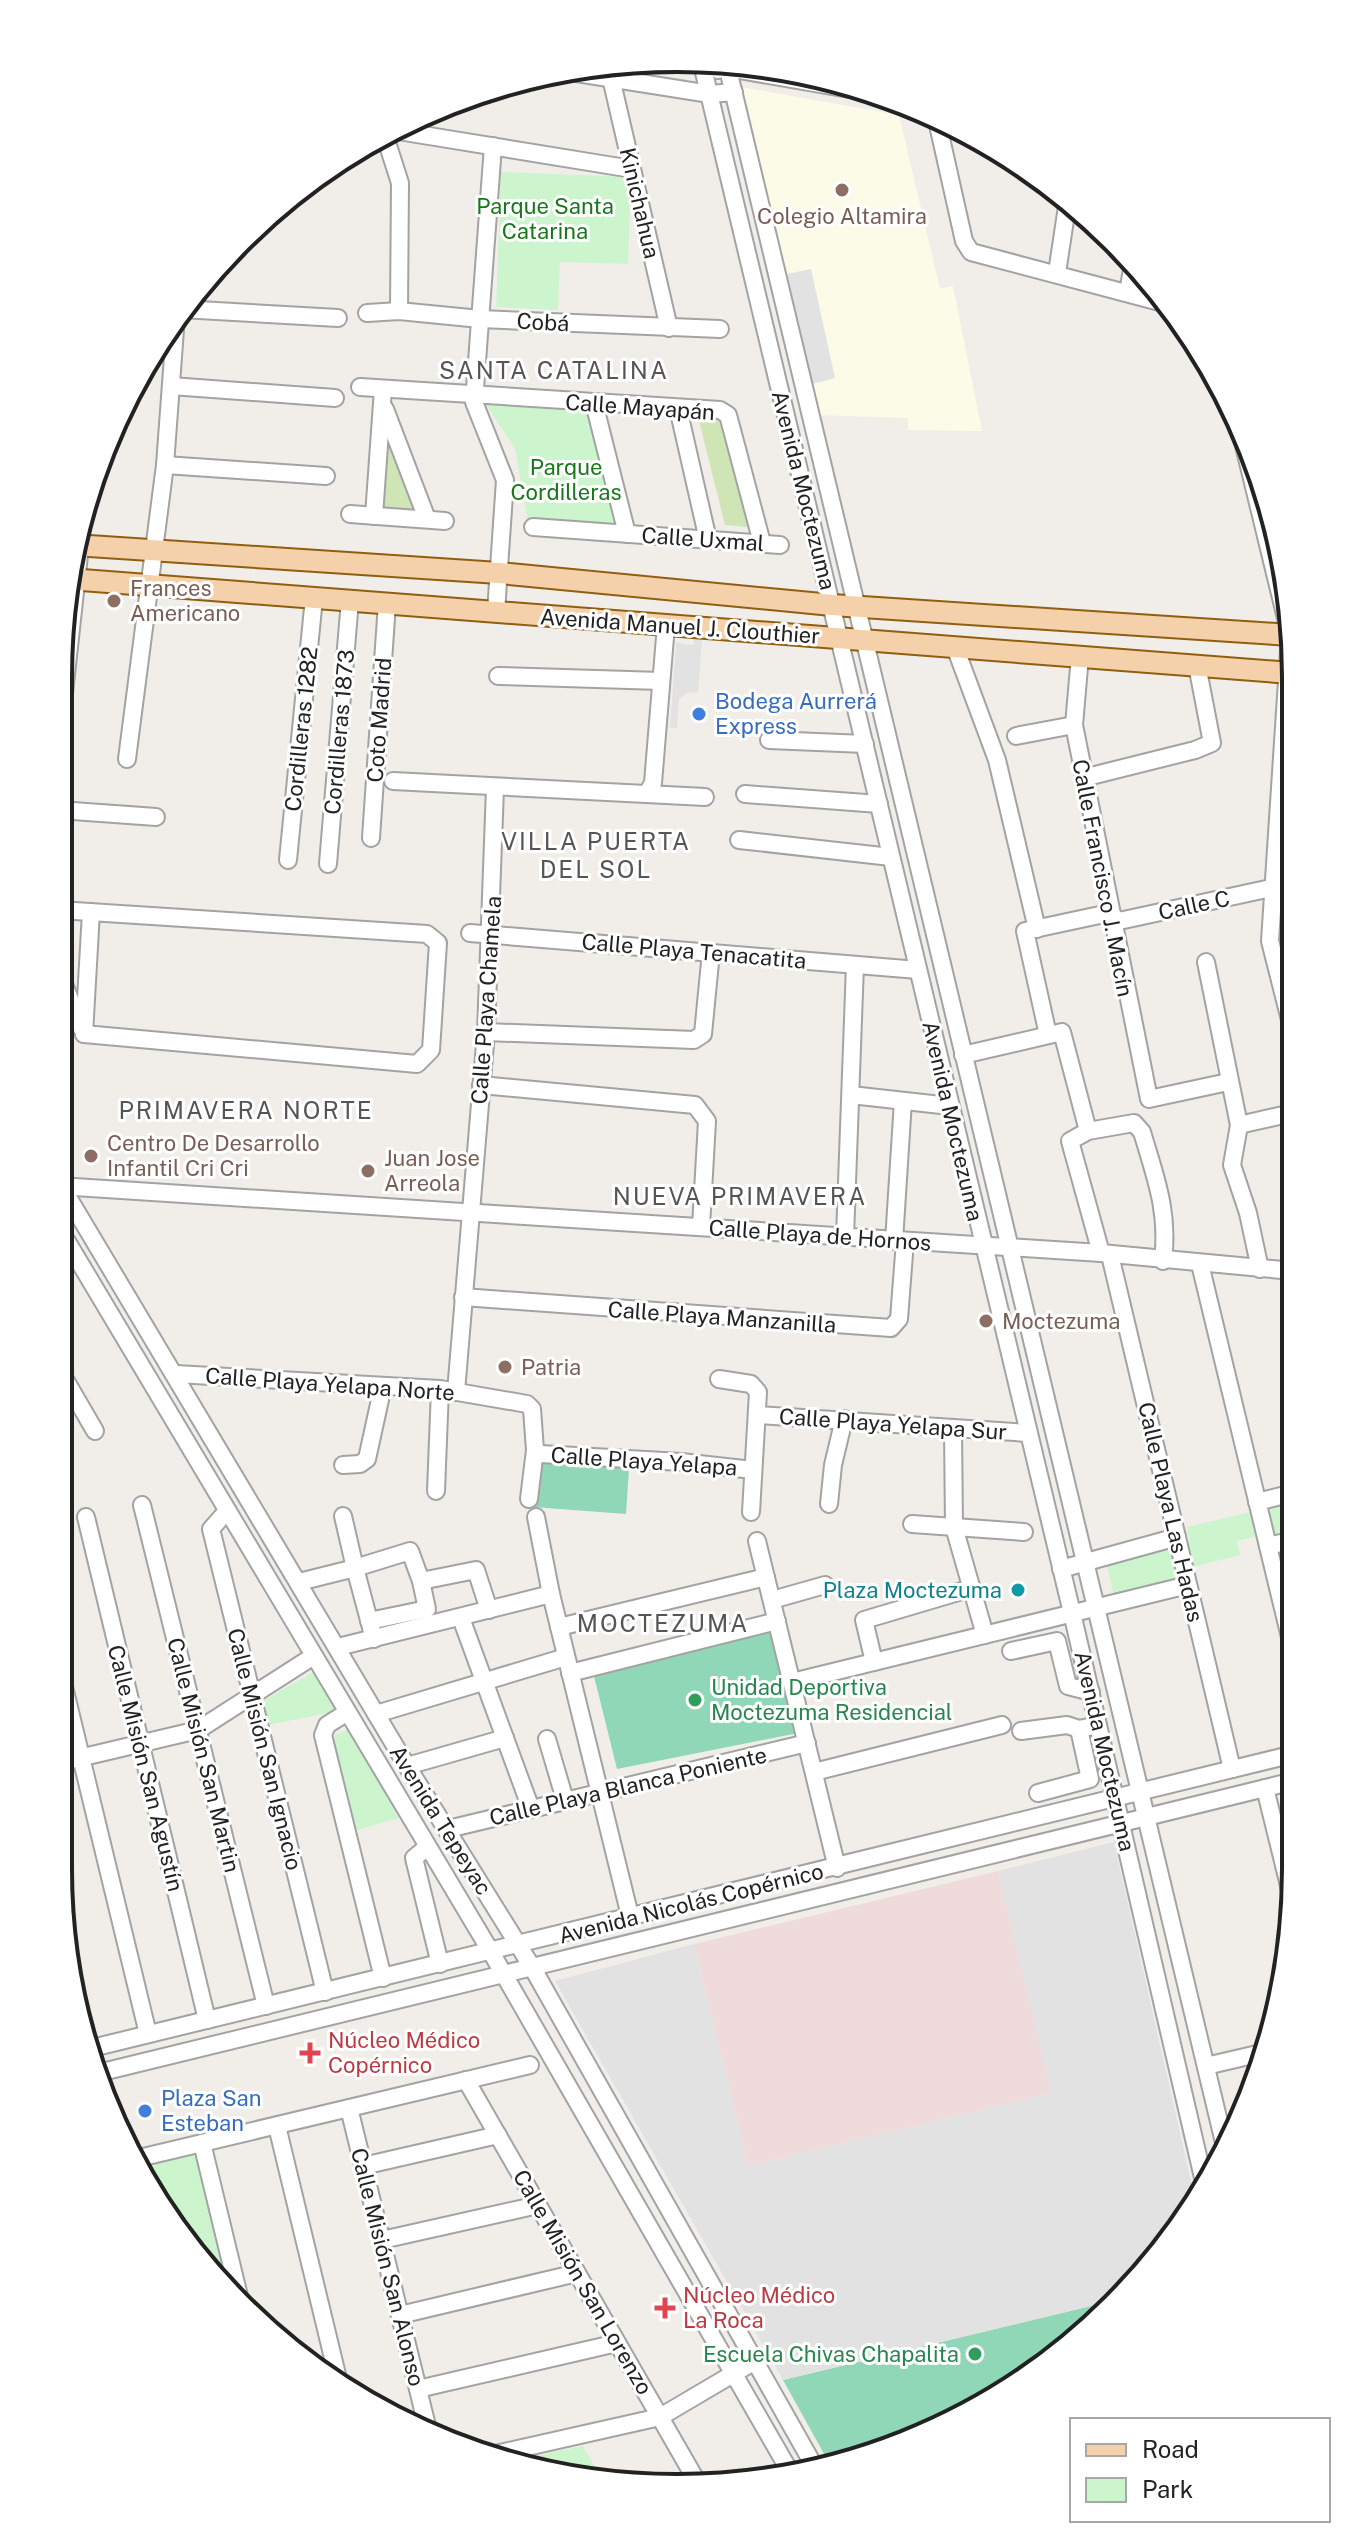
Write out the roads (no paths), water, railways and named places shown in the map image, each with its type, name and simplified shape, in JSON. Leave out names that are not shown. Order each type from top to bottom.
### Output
[{"type":"main road","name":"Avenida Manuel J. Clouthier","points":[[87,546],[499,573],[832,605],[1281,634]]},
{"type":"main road","points":[[278,595],[280,559]]},
{"type":"main road","name":"Avenida Manuel J. Clouthier","points":[[80,580],[1282,672]]},
{"type":"street","name":"Avenida Moctezuma","points":[[705,73],[1091,1692],[1202,2171]]},
{"type":"street","name":"Avenida Moctezuma","points":[[730,74],[1222,2133]]},
{"type":"street","points":[[602,77],[710,94],[734,92]]},
{"type":"street","name":"Kinichahua","points":[[611,78],[669,328]]},
{"type":"street","points":[[939,132],[964,241],[971,252],[1149,299]]},
{"type":"street","points":[[411,133],[632,169]]},
{"type":"street","points":[[388,146],[400,183],[399,311]]},
{"type":"street","points":[[493,146],[474,402],[505,480],[496,612]]},
{"type":"street","points":[[1057,273],[1066,214]]},
{"type":"street","points":[[1128,293],[1131,277]]},
{"type":"street","points":[[196,310],[338,318]]},
{"type":"street","name":"Cobá","points":[[367,313],[399,311],[480,319],[720,329]]},
{"type":"street","points":[[127,759],[165,465],[174,341]]},
{"type":"street","points":[[171,386],[335,398]]},
{"type":"street","name":"Calle Mayapán","points":[[360,387],[383,396],[475,395],[720,410],[728,415],[762,543]]},
{"type":"street","points":[[374,516],[383,396]]},
{"type":"street","points":[[383,396],[427,519]]},
{"type":"street","points":[[594,403],[627,534]]},
{"type":"street","points":[[678,408],[708,540]]},
{"type":"street","points":[[165,465],[326,476]]},
{"type":"street","points":[[350,514],[445,521]]},
{"type":"street","name":"Calle Uxmal","points":[[533,527],[780,545]]},
{"type":"street","name":"Cordilleras 1282","points":[[288,860],[314,598]]},
{"type":"street","name":"Cordilleras 1873","points":[[328,864],[350,600]]},
{"type":"street","name":"Coto Madrid","points":[[371,838],[387,603]]},
{"type":"street","points":[[648,792],[653,783],[666,625]]},
{"type":"street","points":[[955,647],[997,760],[1055,1034],[1088,1131],[1137,1124],[1166,1219],[1163,1261]]},
{"type":"street","name":"Calle Francisco J. Macín","points":[[1080,656],[1074,725],[1109,913],[1149,1099],[1228,1082]]},
{"type":"street","points":[[1083,778],[1212,743],[1197,665]]},
{"type":"street","points":[[498,676],[661,681]]},
{"type":"street","points":[[1016,736],[1074,725]]},
{"type":"street","points":[[769,740],[865,744]]},
{"type":"street","points":[[1282,764],[1271,888],[1270,941],[1282,988]]},
{"type":"street","points":[[393,781],[705,797]]},
{"type":"street","name":"Calle Playa Chamela","points":[[436,1491],[463,1297],[486,1032],[495,788]]},
{"type":"street","points":[[745,794],[879,804]]},
{"type":"street","points":[[72,811],[156,817]]},
{"type":"street","points":[[739,840],[891,857]]},
{"type":"street","name":"Calle C","points":[[1031,930],[1109,913],[1119,921],[1271,888]]},
{"type":"street","points":[[72,911],[427,934],[436,937],[439,948],[431,1050],[417,1064],[84,1034]]},
{"type":"street","points":[[84,1034],[91,912]]},
{"type":"street","name":"Calle Playa Tenacatita","points":[[470,933],[918,970]]},
{"type":"street","points":[[486,1032],[694,1040],[703,1034],[711,952]]},
{"type":"street","points":[[1206,962],[1239,1125],[1232,1165],[1248,1213],[1260,1269]]},
{"type":"street","points":[[845,1237],[855,965]]},
{"type":"street","points":[[72,1004],[84,1034]]},
{"type":"street","points":[[963,1055],[1055,1034]]},
{"type":"street","points":[[481,1085],[695,1105],[707,1121],[701,1227]]},
{"type":"street","points":[[851,1095],[950,1106]]},
{"type":"street","points":[[900,1241],[903,1101]]},
{"type":"street","points":[[1239,1125],[1282,1115]]},
{"type":"street","name":"Calle Playa Las Hadas","points":[[1088,1131],[1070,1141],[1106,1254],[1232,1769]]},
{"type":"street","name":"Calle Playa de Hornos","points":[[72,1186],[1106,1254],[1282,1272]]},
{"type":"street","name":"Avenida Tepeyac","points":[[72,1205],[176,1374],[376,1714],[532,1967],[810,2459]]},
{"type":"street","name":"Calle Playa Manzanilla","points":[[463,1297],[891,1328],[899,1319],[900,1241]]},
{"type":"street","name":"Avenida Tepeyac","points":[[72,1250],[312,1657],[504,1974],[785,2464]]},
{"type":"street","points":[[1200,1264],[1282,1604]]},
{"type":"street","name":"Calle Playa Yelapa Norte","points":[[176,1374],[448,1390],[531,1406],[535,1450]]},
{"type":"street","points":[[719,1379],[751,1384],[758,1392],[751,1512]]},
{"type":"street","points":[[343,1465],[362,1463],[367,1459],[383,1386]]},
{"type":"street","points":[[72,1391],[95,1431]]},
{"type":"street","name":"Calle Playa Yelapa Sur","points":[[757,1415],[1028,1433]]},
{"type":"street","points":[[829,1504],[833,1465],[844,1419]]},
{"type":"street","points":[[953,1428],[954,1527],[985,1635]]},
{"type":"street","points":[[529,1499],[535,1450]]},
{"type":"street","name":"Calle Playa Yelapa","points":[[535,1450],[541,1454],[681,1462],[753,1470]]},
{"type":"street","points":[[1257,1502],[1282,1496]]},
{"type":"street","name":"Calle Misión San Martin","points":[[142,1505],[266,2006]]},
{"type":"street","name":"Calle Misión San Ignacio","points":[[226,1512],[211,1529],[325,1992]]},
{"type":"street","points":[[343,1516],[374,1639]]},
{"type":"street","name":"Calle Misión San Agustín","points":[[86,1517],[207,2020]]},
{"type":"street","points":[[536,1517],[551,1594],[630,1916]]},
{"type":"street","points":[[912,1524],[1024,1532]]},
{"type":"street","points":[[1061,1569],[1177,1537]]},
{"type":"street","points":[[757,1541],[837,1868]]},
{"type":"street","points":[[1268,1546],[1282,1543]]},
{"type":"street","points":[[299,1582],[410,1551],[429,1617]]},
{"type":"street","points":[[262,1572],[285,1558]]},
{"type":"street","points":[[421,1581],[476,1570],[489,1610]]},
{"type":"street","points":[[559,1627],[766,1577]]},
{"type":"street","points":[[772,1600],[825,1585]]},
{"type":"street","points":[[792,1682],[1188,1585]]},
{"type":"street","points":[[874,1662],[864,1620],[972,1588]]},
{"type":"street","points":[[369,1621],[461,1618],[551,1594]]},
{"type":"street","points":[[338,1647],[374,1639],[429,1617]]},
{"type":"street","points":[[461,1618],[531,1809]]},
{"type":"street","points":[[376,1714],[484,1684],[777,1621]]},
{"type":"street","points":[[1011,1651],[1057,1641],[1068,1686],[1091,1692]]},
{"type":"street","points":[[72,1759],[198,1730],[312,1657]]},
{"type":"street","points":[[346,1713],[327,1725],[323,1735],[383,1978]]},
{"type":"street","points":[[72,1720],[148,2034]]},
{"type":"street","points":[[814,1772],[1002,1725]]},
{"type":"street","points":[[1021,1731],[1067,1725],[1079,1729],[1098,1725]]},
{"type":"street","points":[[1038,1793],[1090,1779],[1079,1729]]},
{"type":"street","points":[[376,1764],[505,1738]]},
{"type":"street","points":[[547,1739],[565,1800]]},
{"type":"street","name":"Calle Playa Blanca Poniente","points":[[448,1829],[807,1743]]},
{"type":"street","name":"Avenida Nicolás Copérnico","points":[[99,2046],[837,1868],[1282,1757]]},
{"type":"street","name":"Avenida Nicolás Copérnico","points":[[107,2071],[1282,1784]]},
{"type":"street","points":[[1265,1788],[1282,1857]]},
{"type":"street","points":[[426,1848],[414,1858],[440,1964]]},
{"type":"street","points":[[1206,2066],[1252,2055]]},
{"type":"street","points":[[145,2157],[530,2065]]},
{"type":"street","name":"Calle Misión San Lorenzo","points":[[466,2080],[692,2474]]},
{"type":"street","name":"Calle Misión San Alonso","points":[[349,2108],[425,2419]]},
{"type":"street","points":[[277,2126],[335,2368]]},
{"type":"street","points":[[363,2166],[498,2135]]},
{"type":"street","points":[[202,2143],[236,2283]]},
{"type":"street","points":[[382,2240],[538,2205]]},
{"type":"street","points":[[400,2315],[577,2273]]},
{"type":"street","points":[[418,2389],[617,2343]]},
{"type":"street","points":[[511,2450],[660,2417],[755,2361]]},
{"type":"place","name":"Colegio Altamira","points":[[842,190]]},
{"type":"place","name":"Frances Americano","points":[[114,601]]},
{"type":"place","name":"Bodega Aurrerá Express","points":[[699,714]]},
{"type":"place","name":"Centro De Desarrollo Infantil Cri Cri","points":[[91,1156]]},
{"type":"place","name":"Juan Jose Arreola","points":[[368,1171]]},
{"type":"place","name":"Moctezuma","points":[[986,1321]]},
{"type":"place","name":"Patria","points":[[505,1367]]},
{"type":"place","name":"Plaza Moctezuma","points":[[1018,1590]]},
{"type":"place","name":"Unidad Deportiva Moctezuma Residencial","points":[[695,1700]]},
{"type":"place","name":"Núcleo Médico Copérnico","points":[[310,2053]]},
{"type":"place","name":"Plaza San Esteban","points":[[145,2111]]},
{"type":"place","name":"Núcleo Médico La Roca","points":[[665,2308]]},
{"type":"place","name":"Escuela Chivas Chapalita","points":[[975,2354]]},
{"type":"district","name":"SANTA CATALINA","points":[[554,371]]},
{"type":"district","name":"VILLA PUERTA DEL SOL","points":[[596,856]]},
{"type":"district","name":"PRIMAVERA NORTE","points":[[246,1111]]},
{"type":"district","name":"NUEVA PRIMAVERA","points":[[740,1197]]},
{"type":"district","name":"MOCTEZUMA","points":[[663,1624]]},
{"type":"park label","name":"Parque Santa Catarina","points":[[545,218]]},
{"type":"park label","name":"Parque Cordilleras","points":[[566,480]]}]
